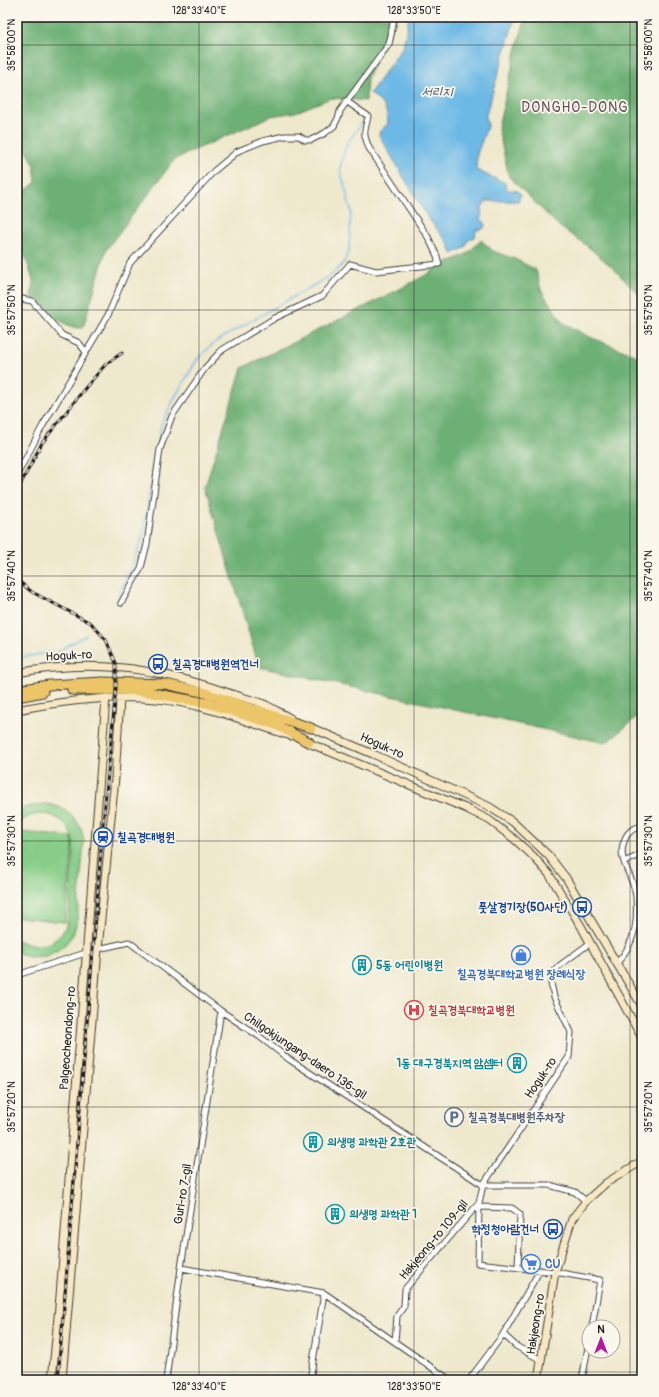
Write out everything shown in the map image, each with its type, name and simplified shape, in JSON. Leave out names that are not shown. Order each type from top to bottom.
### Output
[{"type":"highway","points":[[17,690],[49,685],[103,682],[165,684],[202,692],[311,728]]},
{"type":"highway","points":[[17,697],[61,690],[82,689],[127,690],[162,694],[206,703],[276,724],[309,742]]},
{"type":"main road","name":"Hoguk-ro","points":[[17,673],[81,665],[120,667],[149,671],[209,686],[265,705],[311,728],[373,754],[488,806],[513,822],[548,855],[566,878],[642,1006]]},
{"type":"main road","points":[[17,710],[65,701],[106,698],[157,700],[186,704],[212,710],[309,742],[465,808],[489,820],[533,856],[549,874],[581,926],[642,1038]]},
{"type":"main road","name":"Palgeocheondong-ro","points":[[52,1380],[60,1296],[106,698]]},
{"type":"main road","name":"Palgeocheondong-ro","points":[[62,1380],[98,949],[115,778],[120,699]]},
{"type":"main road","name":"Hakjeong-ro","points":[[538,1380],[555,1272],[572,1219],[586,1201],[606,1183],[642,1161]]},
{"type":"street","points":[[17,475],[19,465],[108,314],[130,263],[214,171],[238,151],[263,141],[284,136],[298,136],[305,140],[311,140],[334,126],[346,101],[389,44],[392,35],[394,17]]},
{"type":"street","points":[[121,603],[141,568],[147,544],[160,449],[172,416],[205,368],[222,350],[235,342],[275,318],[322,296],[350,264],[376,271],[439,264],[428,236],[369,148],[364,134],[364,128],[368,116],[346,101]]},
{"type":"street","points":[[17,298],[32,301],[62,335],[79,342],[86,352]]},
{"type":"street","points":[[617,963],[626,954],[635,928],[636,896],[622,855],[624,838],[630,831],[638,827],[642,827]]},
{"type":"street","points":[[624,862],[642,854]]},
{"type":"street","name":"Chilgokjungang-daero 136-gil","points":[[17,974],[86,954],[98,949],[129,942],[221,1011],[260,1037],[290,1060],[483,1185]]},
{"type":"street","name":"Hoguk-ro","points":[[483,1185],[569,1057],[571,1032],[554,997],[551,983],[553,973],[559,966],[590,943]]},
{"type":"street","name":"Guri-ro 7-gil","points":[[166,1380],[181,1268],[221,1011]]},
{"type":"street","points":[[586,1201],[575,1192],[549,1185],[483,1185],[479,1205],[478,1263],[555,1272],[600,1280],[593,1319]]},
{"type":"street","points":[[479,1205],[512,1208],[520,1214],[518,1268]]},
{"type":"street","name":"Hakjeong-ro 109-gil","points":[[395,1342],[397,1316],[404,1306],[405,1289],[479,1205]]},
{"type":"street","points":[[181,1268],[324,1293],[450,1380]]},
{"type":"street","points":[[469,1380],[503,1334],[540,1270]]},
{"type":"street","points":[[310,1380],[324,1293]]},
{"type":"street","points":[[503,1334],[516,1346],[541,1360]]},
{"type":"street","points":[[582,1380],[586,1359]]},
{"type":"green space","points":[[17,17],[397,17],[367,78],[366,101],[331,98],[296,112],[271,116],[175,159],[106,250],[83,328],[76,328],[62,322],[31,296],[33,280],[21,244],[17,198],[36,182],[34,164],[17,133]]},
{"type":"green space","points":[[526,17],[642,17],[642,298],[612,267],[586,245],[560,227],[509,177],[498,128],[516,50]]},
{"type":"green space","points":[[481,240],[493,251],[515,259],[536,270],[541,290],[562,322],[590,337],[642,358],[642,713],[606,743],[259,667],[205,487],[242,368],[394,292],[428,274],[435,268],[467,254]]},
{"type":"green space","points":[[44,804],[59,807],[65,810],[76,820],[82,833],[84,841],[77,921],[73,935],[63,947],[47,956],[29,957],[17,952],[17,940],[32,945],[46,944],[53,941],[59,937],[63,931],[67,923],[69,913],[73,846],[72,837],[68,829],[63,822],[56,817],[40,814],[32,815],[24,819],[17,826],[17,812],[26,807]]},
{"type":"green space","points":[[20,832],[71,837],[73,843],[65,922],[17,917],[17,873]]},
{"type":"water","name":"서리지","points":[[409,17],[515,17],[485,118],[488,124],[477,154],[476,170],[505,183],[507,190],[516,190],[521,194],[518,201],[486,201],[482,207],[481,219],[486,224],[483,229],[476,230],[475,237],[468,240],[465,248],[452,254],[448,243],[428,218],[379,135],[380,131],[388,124],[388,118],[384,106],[370,93],[403,47]]},
{"type":"waterway","points":[[118,596],[142,539],[161,425],[198,358],[218,340],[330,276],[344,263],[349,251],[351,210],[340,169],[347,143],[365,119]]},
{"type":"waterway","points":[[17,658],[58,651],[86,635]]},
{"type":"railway","points":[[17,491],[42,443],[106,364],[122,353]]},
{"type":"railway","points":[[17,580],[32,592],[91,623],[106,640],[116,663],[116,688],[103,825],[58,1380]]},
{"type":"place","name":"칠곡경대병원역건너","points":[[158,664]]},
{"type":"place","name":"칠곡경대병원","points":[[103,837]]},
{"type":"place","name":"풋살경기장(50사단)","points":[[582,907]]},
{"type":"place","name":"칠곡경북대학교병원 장례식장","points":[[521,955]]},
{"type":"place","name":"5동 어린이병원","points":[[362,965]]},
{"type":"place","name":"칠곡경북대학교병원","points":[[414,1010]]},
{"type":"place","name":"1동 대구경북지역 암셈터","points":[[517,1063]]},
{"type":"place","name":"칠곡경북대병원주차장","points":[[454,1117]]},
{"type":"place","name":"의생명 과학관 2호관","points":[[313,1142]]},
{"type":"place","name":"의생명 과학관 1","points":[[335,1214]]},
{"type":"place","name":"학정청아람건너","points":[[553,1229]]},
{"type":"place","name":"CU","points":[[531,1264]]},
{"type":"district","name":"DONGHO-DONG","points":[[575,107]]}]
